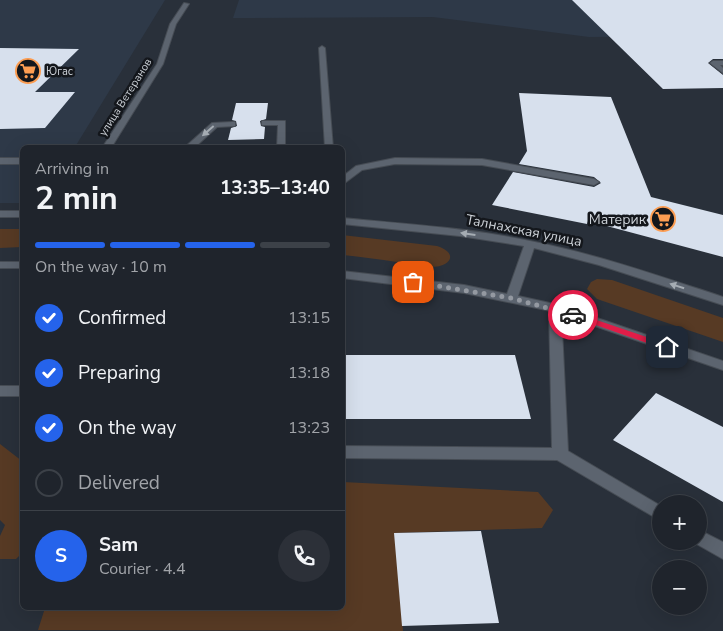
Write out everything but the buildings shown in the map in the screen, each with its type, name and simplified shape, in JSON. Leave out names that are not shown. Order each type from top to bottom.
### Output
[{"type":"street","name":"улица Ветеранов","points":[[108,145],[160,64],[173,24],[186,4]]},
{"type":"street","points":[[322,48],[330,145]]},
{"type":"street","points":[[723,63],[713,63],[723,71]]},
{"type":"street","points":[[266,123],[282,123],[282,145]]},
{"type":"street","points":[[192,145],[215,125],[232,124]]},
{"type":"street","points":[[0,161],[20,161]]},
{"type":"street","points":[[345,180],[359,168],[395,161],[482,162],[594,182]]},
{"type":"street","points":[[0,214],[20,214]]},
{"type":"street","name":"Талнахская улица","points":[[345,221],[418,228],[530,244],[581,256],[723,301]]},
{"type":"street","points":[[511,298],[530,244]]},
{"type":"street","points":[[0,265],[20,265]]},
{"type":"street","points":[[345,274],[464,289],[555,308],[723,366]]},
{"type":"street","points":[[555,308],[560,454]]},
{"type":"street","points":[[0,391],[20,391]]},
{"type":"street","points":[[345,452],[560,454],[652,509]]},
{"type":"street","points":[[707,542],[723,551]]},
{"type":"shaded area","points":[[0,0],[165,0],[76,145],[20,145],[20,203],[0,203]]},
{"type":"shaded area","points":[[239,0],[723,0],[723,36],[589,37],[433,17],[233,18]]},
{"type":"shaded area","points":[[0,229],[20,229],[20,247],[0,248]]},
{"type":"shaded area","points":[[345,235],[437,246],[448,252],[450,256],[450,259],[443,265],[427,267],[345,255]]},
{"type":"shaded area","points":[[597,279],[612,280],[723,318],[723,342],[597,299],[587,289],[591,282]]},
{"type":"shaded area","points":[[0,444],[20,459],[20,555],[16,559],[0,559],[0,536],[5,525],[0,520]]},
{"type":"shaded area","points":[[345,482],[538,492],[553,510],[542,528],[395,533],[403,631],[38,630],[44,610],[345,610]]},
{"type":"way so far","points":[[413,282],[511,298],[555,308],[573,315]]},
{"type":"place","name":"Югас","points":[[28,71]]},
{"type":"place","name":"Материк","points":[[663,219]]},
{"type":"route","points":[[573,315],[667,347]]}]
